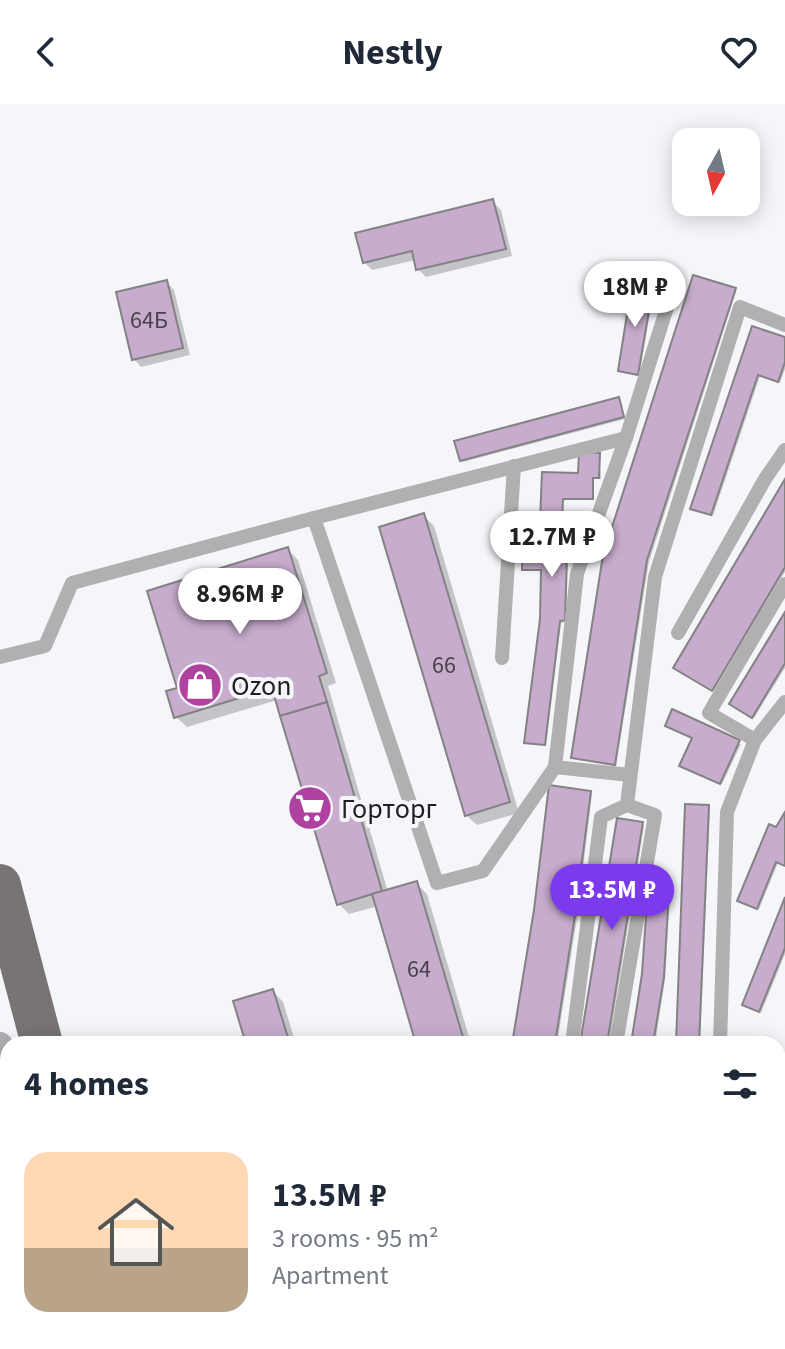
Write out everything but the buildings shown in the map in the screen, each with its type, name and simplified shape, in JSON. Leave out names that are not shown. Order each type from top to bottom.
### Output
[{"type":"main road","points":[[0,885],[40,1036]]},
{"type":"lane","points":[[314,518],[437,883],[483,871],[555,767],[577,574],[626,438],[668,304]]},
{"type":"lane","points":[[627,805],[655,577],[740,307],[785,325]]},
{"type":"lane","points":[[0,657],[45,646],[72,583],[626,438]]},
{"type":"lane","points":[[678,633],[765,479],[785,450]]},
{"type":"lane","points":[[502,658],[514,466]]},
{"type":"lane","points":[[755,740],[709,713],[785,584]]},
{"type":"lane","points":[[720,1036],[727,812],[755,740],[785,702]]},
{"type":"lane","points":[[555,767],[630,775]]},
{"type":"lane","points":[[573,1036],[601,817],[627,805],[655,815],[617,1036]]},
{"type":"place","name":"Ozon","points":[[200,685]]},
{"type":"place","name":"Горторг","points":[[310,808]]}]
